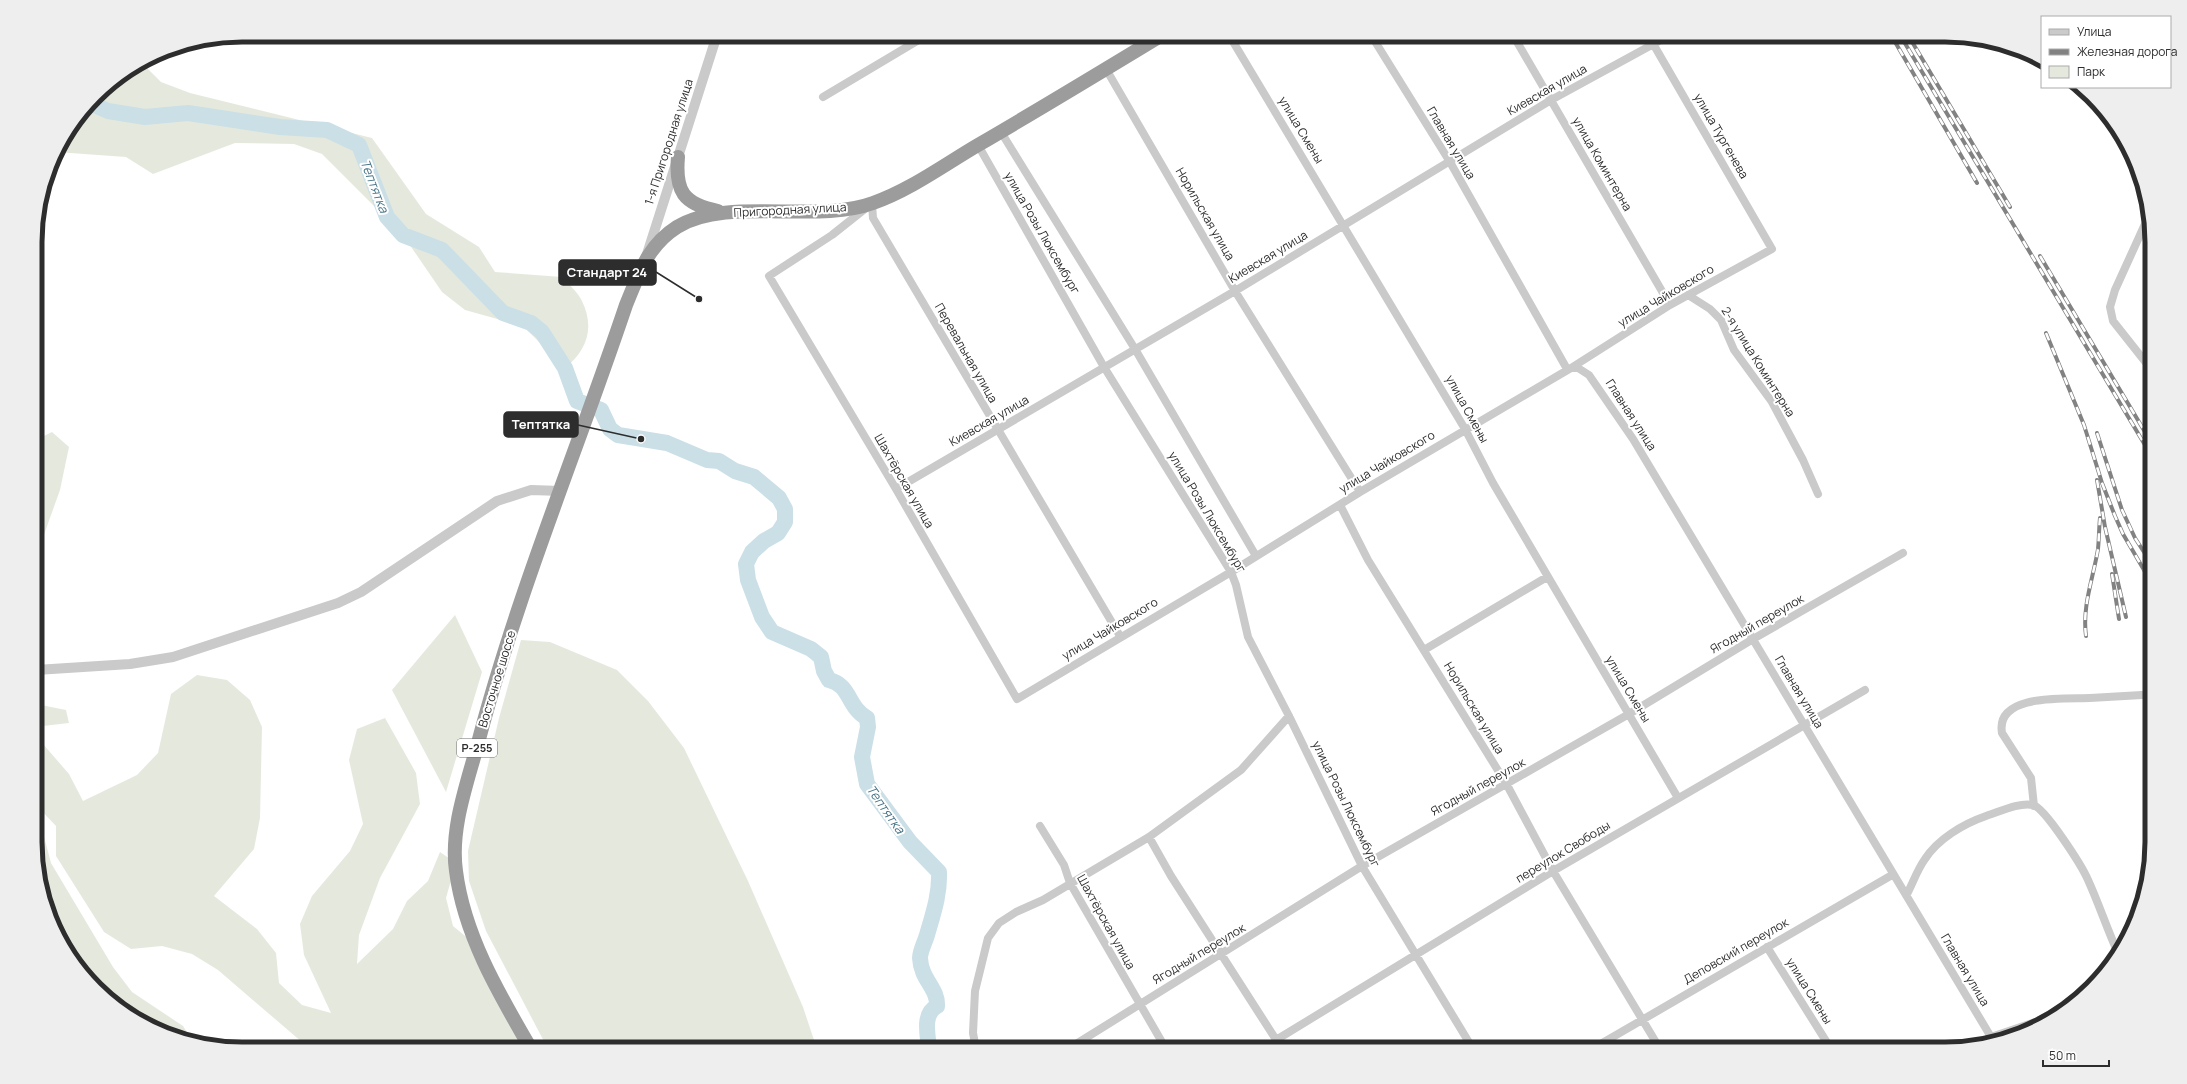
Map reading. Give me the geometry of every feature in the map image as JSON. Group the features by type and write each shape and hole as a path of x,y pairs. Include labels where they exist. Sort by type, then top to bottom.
{"highway":[{"name":"Пригородная улица","path":"578,444 626,305 646,257 661,240 677,227 698,218 726,213 828,211 872,204 918,181 1150,42"},
{"path":"678,157 677,175 679,188 689,201 702,208 726,213"},
{"name":"Восточное шоссе","path":"527,1042 475,942 464,907 456,872 455,848 462,803 502,660 578,444"}],"street":[{"name":"1-я Пригородная улица","path":"646,257 715,42"},
{"path":"823,97 915,42"},
{"name":"улица Смены","path":"1233,42 1465,428 1493,483 1547,577 1678,798"},
{"name":"Главная улица","path":"1375,42 1450,162 1569,368 1578,368 1589,375 1610,404 1671,500 1712,574 1806,725 1892,875 1907,894 1991,1036"},
{"name":"улица Коминтерна","path":"1517,42 1670,305"},
{"name":"Киевская улица","path":"896,489 1235,291 1551,100 1657,42"},
{"name":"улица Тургенева","path":"1653,44 1772,249"},
{"name":"Норильская улица","path":"1106,69 1235,291 1360,492"},
{"path":"1001,132 1135,349 1256,556"},
{"name":"улица Розы Люксембург","path":"978,145 1104,367 1231,572 1248,637 1289,716 1362,866 1469,1042"},
{"name":"Шахтёрская улица","path":"872,204 832,235 769,276 896,489 1017,700"},
{"name":"Перевальная улица","path":"872,204 873,218 997,431 1120,636"},
{"path":"2144,225 2115,290 2110,307 2112,321 2145,362"},
{"name":"улица Чайковского","path":"1017,700 1120,636 1231,572 1465,428 1569,368 1670,305 1772,249"},
{"name":"2-я улица Коминтерна","path":"1688,295 1710,309 1721,320 1734,350 1772,402 1803,460 1818,494"},
{"path":"42,670 130,664 173,657 338,603 361,592 497,502 531,490 561,491"},
{"name":"Норильская улица","path":"1340,505 1368,560 1507,785 1553,871 1656,1042"},
{"name":"Ягодный переулок","path":"1079,1042 1362,866 1507,785 1629,714 1753,639 1903,553"},
{"path":"1424,650 1547,577"},
{"name":"переулок Свободы","path":"1276,1040 1416,956 1553,871 1865,690"},
{"path":"2034,806 2031,778 2002,733 2001,728 2004,719 2009,712 2022,704 2044,698 2142,695"},
{"path":"975,1042 973,1033 975,991 988,938 996,926 1006,918 1043,900 1149,837 1241,770 1289,716"},
{"path":"1907,894 1924,860 1946,838 1969,823 1984,817 2021,806 2034,806 2040,809 2051,822 2083,871 2115,946"},
{"name":"Шахтёрская улица","path":"1040,826 1064,865 1070,883 1162,1042"},
{"path":"1149,837 1171,876 1276,1040"},
{"name":"Деповский переулок","path":"1604,1042 1892,875"},
{"name":"улица Смены","path":"1767,947 1827,1042"}],"green space":[{"path":"146,67 161,82 190,93 372,138 426,214 479,247 495,272 562,277 578,294 582,301 588,320 587,338 579,354 565,368 523,326 465,310 442,292 403,235 322,154 294,144 235,143 153,174 126,157 64,153 83,120 92,110 120,83"},
{"path":"52,432 69,447 60,490 42,540 42,437"},
{"path":"455,615 482,672 446,792 392,690"},
{"path":"521,640 550,642 617,670 648,701 684,748 748,881 803,1007 815,1042 544,1042 486,931 469,881 468,851 499,718"},
{"path":"197,675 227,680 250,700 262,727 260,818 254,849 214,896 257,929 276,953 279,983 302,1005 331,1013 304,955 300,924 312,896 350,851 363,824 349,760 357,729 385,718 416,773 420,804 380,878 359,935 357,964 393,929 407,901 428,881 440,852 456,863 446,898 453,926 481,949 526,1042 302,1042 218,970 192,954 162,946 131,949 104,932 56,856 56,826 42,811 42,705 66,710 69,723 43,726 43,744 69,774 83,801 137,775 158,753 171,694"},
{"path":"42,829 51,863 113,967 132,992 183,1026 188,1034 165,1027 142,1015 120,1001 83,964 57,919 49,894 42,855"}],"waterway":[{"name":"Тептятка","path":"96,106 108,111 145,117 188,113 280,127 327,130 359,145 387,217 403,235 442,250 503,313 531,323 542,332 565,368 577,401 601,410 610,429 618,435 667,443 707,460 719,461 735,471 754,477 779,498 785,509 785,522 778,533 764,541 752,552 746,564 748,580 762,617 772,632 811,649 821,657 824,671 829,680 841,686 856,708 867,718 868,727 862,757 867,784 910,842 939,872 936,904 920,958 923,972 937,1000 937,1006 929,1014 927,1025 928,1042"}],"railway":[{"path":"1895,42 1977,183"},
{"path":"1904,42 2145,445"},
{"path":"1912,42 2010,207"},
{"path":"2040,256 2145,432"},
{"path":"2046,333 2084,425 2102,483 2115,516 2123,534 2145,572"},
{"path":"2097,433 2122,510 2135,538 2145,554"},
{"path":"2097,480 2105,527 2126,617"},
{"path":"2086,636 2085,614 2098,549 2100,518"},
{"path":"2112,574 2119,619"}],"place":[{"name":"Стандарт 24","path":"699,299"},
{"name":"Тептятка","path":"641,439"}]}
